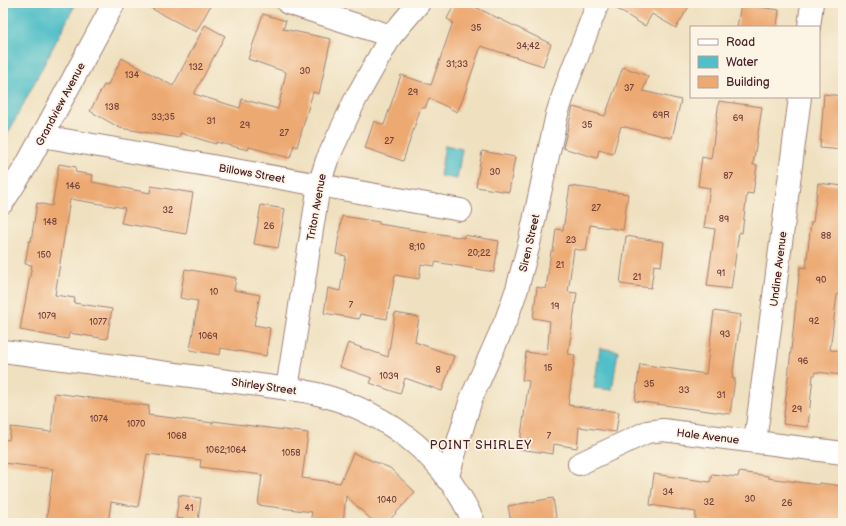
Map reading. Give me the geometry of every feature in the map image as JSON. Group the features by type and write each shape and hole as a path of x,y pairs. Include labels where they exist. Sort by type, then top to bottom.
{"street":[{"name":"Grandview Avenue","path":"3,202 22,172 114,3"},
{"path":"288,3 391,36"},
{"name":"Triton Avenue","path":"287,389 319,185 323,168 346,116 391,36 419,3"},
{"name":"Siren Street","path":"447,479 471,399 506,320 517,289 529,244 557,114 598,3"},
{"path":"809,26 812,3"},
{"name":"Undine Avenue","path":"755,442 800,98"},
{"name":"Billows Street","path":"42,136 461,210"},
{"name":"Shirley Street","path":"3,351 287,389 317,394 351,404 383,421 404,435 424,452 447,479 464,504 474,523"},
{"name":"Hale Avenue","path":"580,464 640,435 655,430 843,453"}],"water":[{"path":"3,3 76,3 3,143"},
{"path":"445,145 462,149 457,179 440,176"},
{"path":"600,348 618,351 612,390 594,388"}],"building":[{"path":"141,3 212,3 196,32"},
{"path":"455,3 467,3 551,44 543,66 481,46 457,112 429,98 425,108 421,107 403,161 365,148 374,121 384,125 401,75 431,85 453,22 447,19"},
{"path":"610,3 691,3 676,28 652,14 645,26 610,5"},
{"path":"741,4 779,10 777,26 737,26"},
{"path":"263,14 286,21 283,29 331,39 319,94 313,92 297,147 294,145 290,158 249,147 248,150 216,142 216,144 180,133 179,138 120,128 90,111 104,85 107,86 122,58 173,86 205,25 225,36 194,94 240,108 242,99 278,109 286,72 248,59"},
{"path":"623,67 648,76 643,91 681,100 672,138 621,126 613,154 599,150 597,158 563,148 573,107 605,116"},
{"path":"824,94 843,96 843,150 820,148"},
{"path":"719,101 762,107 753,165 757,165 753,194 747,193 742,233 739,232 731,289 707,286 715,229 704,227 710,188 698,186 702,157 711,159"},
{"path":"482,151 515,157 509,192 476,187"},
{"path":"59,164 76,167 75,172 93,175 92,182 150,193 151,186 193,193 186,234 121,223 125,208 70,199 55,295 75,298 74,303 112,309 107,339 69,333 68,339 20,330 32,265 25,264 29,241 31,241 37,203 52,206"},
{"path":"818,183 843,186 843,294 837,294 830,350 843,351 843,375 816,372 815,375 813,375 808,427 783,424 800,267 806,268 811,222 813,222"},
{"path":"570,186 628,194 623,230 590,225 586,251 574,249 568,292 577,293 568,354 575,355 568,405 619,412 616,432 579,427 577,448 554,444 553,454 519,449 529,381 522,380 526,352 547,355 550,321 533,318 537,287 546,289 551,251 553,251 556,229 563,230"},
{"path":"261,205 285,209 278,248 254,244"},
{"path":"342,216 379,222 379,224 464,238 464,235 499,241 494,272 435,262 435,266 421,264 419,279 395,275 387,319 360,314 359,319 324,313 328,288 340,291 346,256 336,254"},
{"path":"626,236 664,242 661,266 654,265 651,288 620,284"},
{"path":"185,269 236,278 234,290 260,295 254,325 270,328 266,356 221,348 220,355 190,350 198,301 180,298"},
{"path":"714,311 741,315 732,378 735,379 730,414 635,401 640,364 706,374"},
{"path":"395,313 419,317 415,342 454,356 442,391 405,378 400,394 370,383 372,378 340,367 348,343 388,357"},
{"path":"55,393 149,406 148,415 213,423 213,421 308,433 302,478 340,483 353,453 390,468 415,492 387,523 375,523 346,496 343,523 310,523 312,512 258,505 262,475 200,467 201,460 147,454 138,507 111,502 108,523 46,523 53,469 3,463 3,439 9,440 11,427 51,432"},
{"path":"739,472 768,476 768,478 819,485 819,483 843,486 843,523 720,523 695,519 696,512 650,505 654,474 710,482 712,474 738,477"},
{"path":"179,495 201,498 198,521 176,518"},
{"path":"553,498 557,523 511,523 508,506"}],"district":[{"name":"POINT SHIRLEY","path":"481,445"}]}
